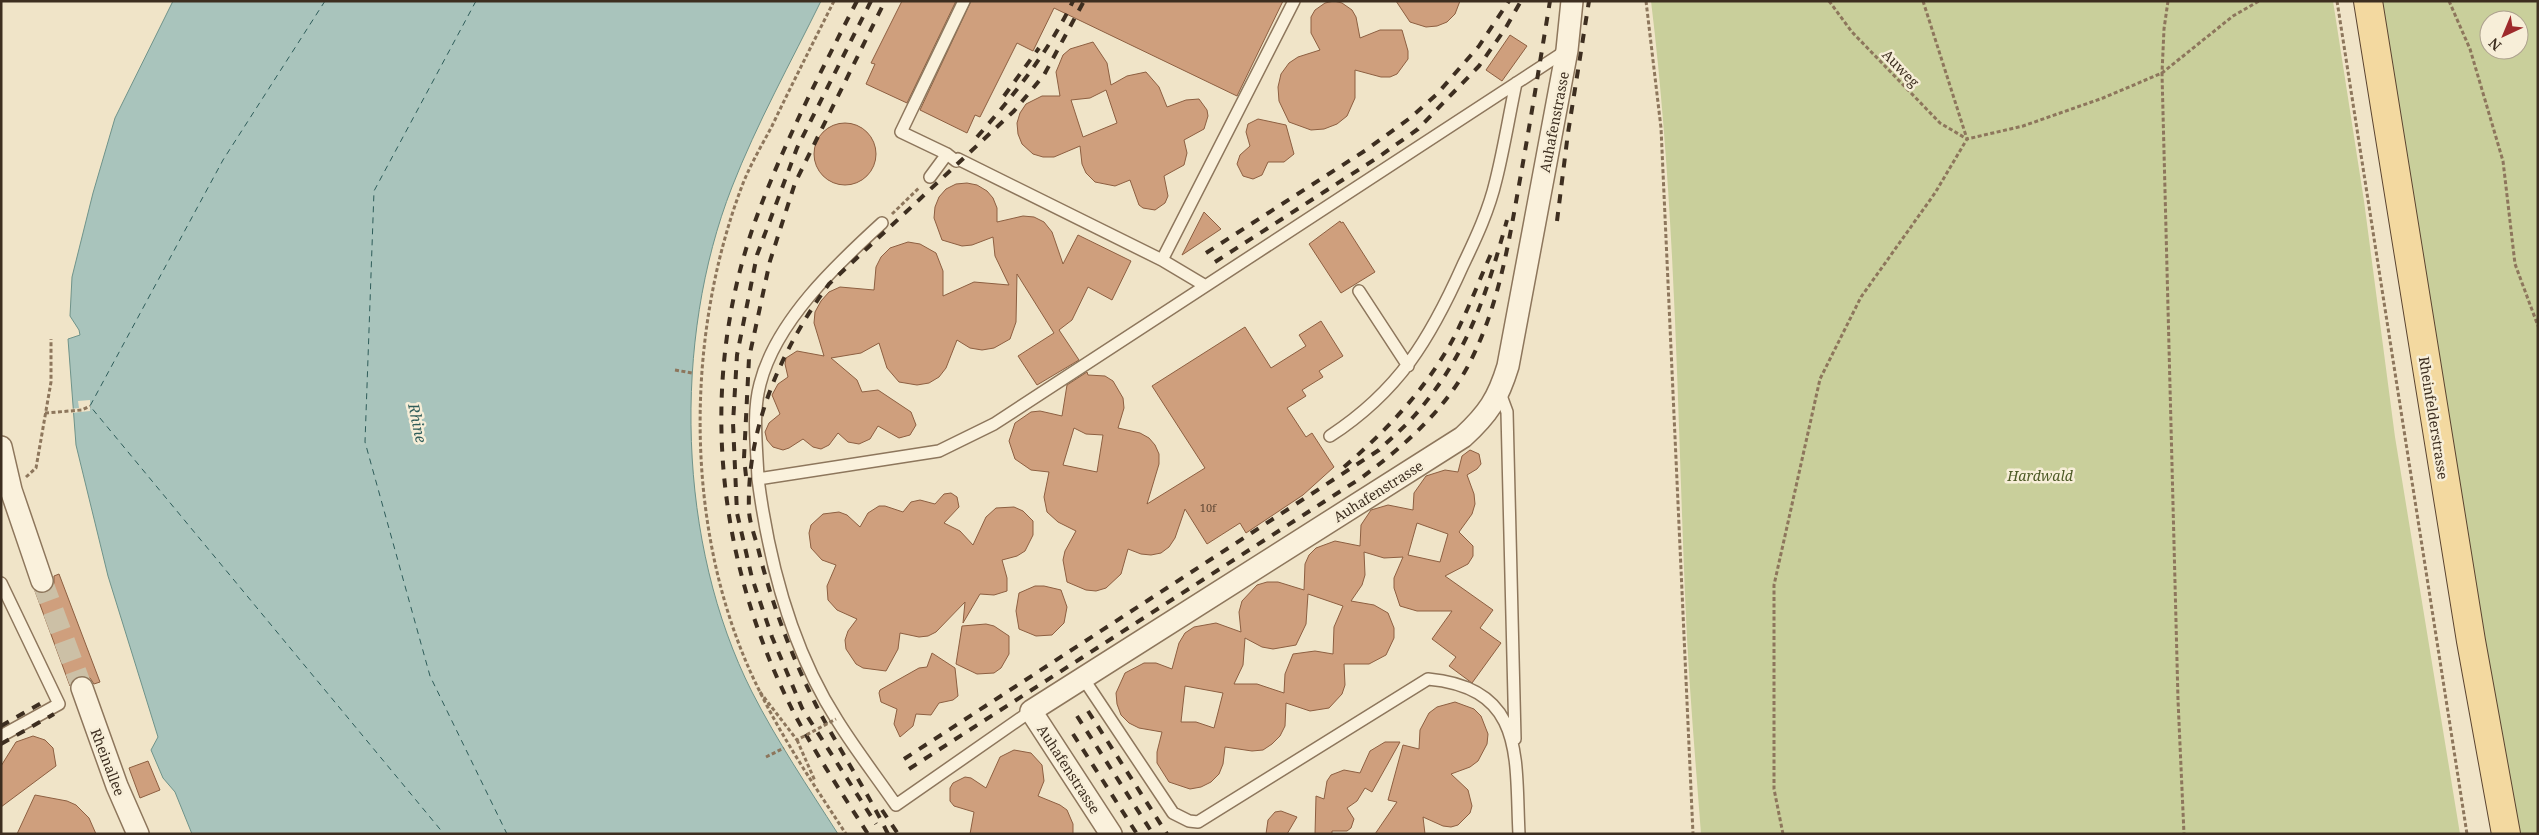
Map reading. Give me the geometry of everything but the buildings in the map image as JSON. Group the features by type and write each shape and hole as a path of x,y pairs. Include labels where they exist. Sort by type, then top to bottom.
{"main road":[{"name":"Rheinfelderstrasse","path":"2353,1 2487,834"},
{"name":"Rheinfelderstrasse","path":"2368,1 2469,632 2506,834"}],"street":[{"name":"Auhafenstrasse","path":"1111,834 1031,711 1463,437 1484,418 1500,393 1508,366 1567,50 1572,1"},
{"path":"1,447 11,490 42,581"},
{"name":"Rheinallee","path":"82,688 117,786 138,834"}],"lane":[{"path":"964,1 901,132 947,154 956,162 958,159 1162,260 1204,285"},
{"path":"1162,260 1294,1"},
{"path":"758,479 939,451 994,424 1204,285 1567,50"},
{"path":"1330,436 1360,416 1408,366 1440,317 1480,229 1496,181 1516,83"},
{"path":"930,177 947,154"},
{"path":"882,223 836,266 794,319 768,361 760,385 757,407 758,479 764,524 775,573 791,624 808,667 836,719 896,805 1031,711"},
{"path":"1359,291 1408,366"},
{"path":"1500,393 1507,412 1515,748 1519,834"},
{"path":"1,583 59,704 1,736"},
{"path":"1083,678 1173,813 1189,822 1198,822 1428,679 1470,687 1490,702 1504,720 1515,748"}],"path":[{"path":"1646,1 1661,128 1693,834"},
{"name":"Auweg","path":"1829,1 1852,32 1940,123 1967,140"},
{"path":"1923,1 1967,140"},
{"path":"2168,1 2164,29 2162,73 2178,690 2184,834"},
{"path":"1782,834 1774,789 1774,586 1820,379 1861,297 1935,193 1967,140 2023,126 2103,98 2162,73 2232,16 2259,1"},
{"path":"2337,1 2467,834"},
{"path":"2449,1 2470,50 2503,161 2515,264 2538,326"},
{"path":"882,223 930,177"},
{"path":"11,490 36,468 51,382 51,339"},
{"path":"675,370 692,373"},
{"path":"45,413 82,410 90,406"},
{"path":"760,692 797,740 820,794"},
{"path":"797,740 836,719"},
{"path":"766,757 784,748"}],"green space":[{"name":"Hardwald","path":"1651,1 2333,1 2364,201 2395,437 2460,834 1701,834 1686,625 1670,223 1659,75"},
{"path":"2376,1 2538,1 2538,834 2514,834"}],"water":[{"name":"Rhine","path":"173,1 821,1 763,116 742,163 732,187 713,247 699,310 692,375 691,441 697,508 709,572 727,634 752,692 793,764 838,834 192,834 175,792 163,778 151,750 158,737 108,576 76,445 68,339 80,335 70,316 72,277 93,193 115,118"}],"pier":[{"path":"90,400 90,411 71,413 71,409 79,408 78,401"}],"ferry route":[{"path":"325,1 223,160 90,406 444,834"},
{"path":"476,1 374,191 365,442 430,676 507,834"}],"tunnel":[{"path":"42,581 82,688"}],"railway":[{"path":"857,1 793,129 760,208 740,271 727,336 722,400 723,465 731,530 746,593 768,655 795,715 868,834"},
{"path":"871,1 797,148 757,255 737,355 733,423 737,513 752,578 772,637 802,708 876,824"},
{"path":"746,476 744,458 749,358 770,261 795,183 885,1"},
{"path":"977,137 1030,73 1053,38 1073,1"},
{"path":"888,834 816,705 798,667 775,608 751,526 749,512 753,450 760,421 782,363 796,335 829,284 1014,111 1044,75 1084,1"},
{"path":"1206,253 1366,150 1410,118 1437,94 1479,46 1509,1"},
{"path":"1215,262 1380,156 1418,129 1479,66 1505,29 1521,1"},
{"path":"909,769 1361,478 1407,441 1447,399 1468,366 1478,344 1501,277 1511,231 1550,1"},
{"path":"1557,221 1568,133 1589,1"},
{"path":"1004,96 1039,48"},
{"path":"904,759 1379,450 1411,420 1433,392 1462,347 1483,299 1507,220"},
{"path":"1344,467 1390,424 1430,376 1458,330 1494,247"},
{"path":"1,726 43,702"},
{"path":"1088,711 1167,834"},
{"path":"1,744 54,714"},
{"path":"1077,716 1153,834"},
{"path":"1073,734 1137,834"},
{"path":"882,810 898,834"}]}
